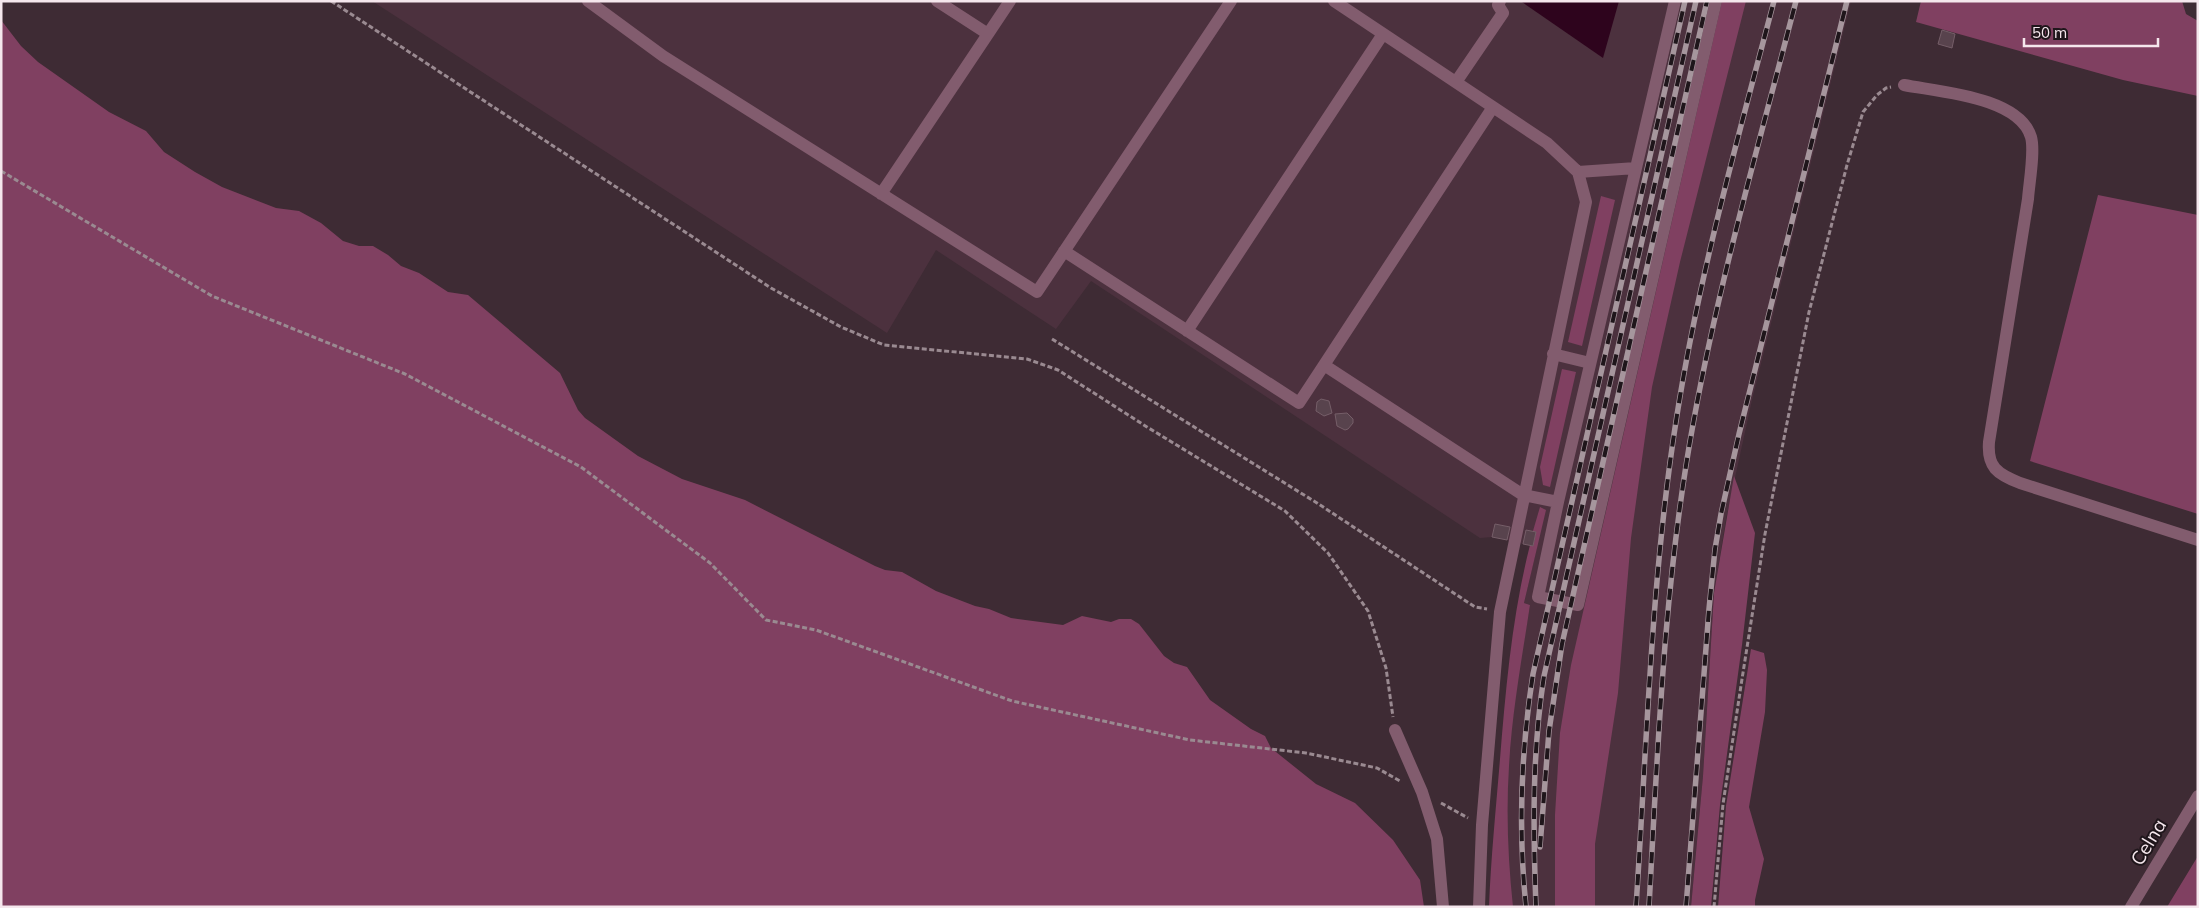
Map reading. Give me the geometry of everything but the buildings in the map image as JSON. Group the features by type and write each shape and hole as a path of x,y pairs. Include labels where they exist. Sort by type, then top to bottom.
{"street":[{"path":"588,1 663,56 1036,292 1231,1"},
{"path":"882,194 1010,1"},
{"path":"1334,1 1547,143 1578,172 1586,202 1500,612 1482,825 1479,907"},
{"path":"1456,82 1503,13 1498,5 1500,1"},
{"path":"1675,1 1590,363 1538,596 1578,605 1716,1"},
{"path":"938,2 988,34"},
{"path":"1187,331 1383,34"},
{"path":"1904,85 1970,98 2004,108 2021,119 2031,138 2031,169 2028,199 1989,442 1989,460 1992,466 2007,478 2020,483 2198,540"},
{"path":"1064,251 1299,403 1494,107"},
{"path":"1578,172 1636,168"},
{"path":"1553,354 1590,363"},
{"path":"1324,365 1524,495 1558,502"},
{"path":"1395,730 1422,792 1437,839 1443,907"},
{"name":"Celna","path":"2131,907 2198,796"}],"path":[{"path":"331,1 771,288 841,327 884,345 1027,359 1058,370 1285,511 1328,553 1368,611 1386,668 1395,730"},
{"path":"1714,907 1723,804 1765,534 1809,312 1847,165 1863,112 1877,95 1886,88 1904,85"},
{"path":"1,171 212,296 404,374 581,467 710,563 766,620 816,630 1012,701 1190,740 1306,753 1377,768 1482,825"},
{"path":"1052,339 1317,503 1475,607 1500,612"}],"shaded area":[{"path":"372,1 1851,1 1752,400 1726,519 1714,593 1703,776 1691,907 1494,907 1507,739 1530,605 1524,603 1537,547 1492,537 1480,538 1091,281 1056,329 936,250 887,333"},
{"path":"1619,1 1603,58 1522,2"},
{"path":"1722,1 1746,1 1680,262 1652,387 1631,538 1618,693 1595,844 1595,907 1555,907 1555,815 1560,733 1571,665"},
{"path":"1921,1 2182,1 2186,14 2198,21 2198,96 2123,80 1916,22"},
{"path":"1,20 21,46 38,62 109,112 146,131 164,152 195,172 222,187 276,208 299,211 321,223 343,241 359,246 373,246 401,266 419,273 448,292 468,295 560,373 578,410 585,418 638,456 682,479 745,500 875,566 885,570 902,572 936,591 1011,618 1063,625 1082,616 1111,622 1119,619 1131,619 1139,624 1164,656 1174,663 1187,667 1210,700 1251,729 1265,736 1271,748 1316,784 1355,803 1393,840 1420,880 1424,907 1,907"},
{"path":"2098,195 2198,215 2198,514 2030,461"},
{"path":"1601,196 1615,200 1582,346 1568,342"},
{"path":"1562,369 1576,372 1550,487 1543,485 1540,467"},
{"path":"1734,476 1755,533 1720,805 1711,907 1691,907 1703,776 1714,593"},
{"path":"1540,507 1546,510 1524,603 1530,605 1510,746 1508,836 1513,907 1489,907 1495,814 1510,652 1524,572 1530,545 1533,546 1536,532 1533,531"},
{"path":"1751,649 1764,653 1767,670 1765,712 1749,807 1764,859 1755,907 1718,907 1726,806"},
{"path":"2198,856 2198,907 2167,907"}],"railway":[{"path":"1526,907 1522,849 1522,790 1523,761 1533,674 1685,1"},
{"path":"1536,907 1534,849 1535,762 1544,676 1696,1"},
{"path":"1540,847 1549,731 1562,644 1707,1"},
{"path":"1636,907 1661,537 1677,415 1696,311 1708,259 1733,155 1774,1"},
{"path":"1649,907 1664,662 1669,601 1684,480 1704,366 1716,314 1741,209 1796,1"},
{"path":"1686,907 1709,609 1715,549 1721,514 1739,434 1847,1"}]}
